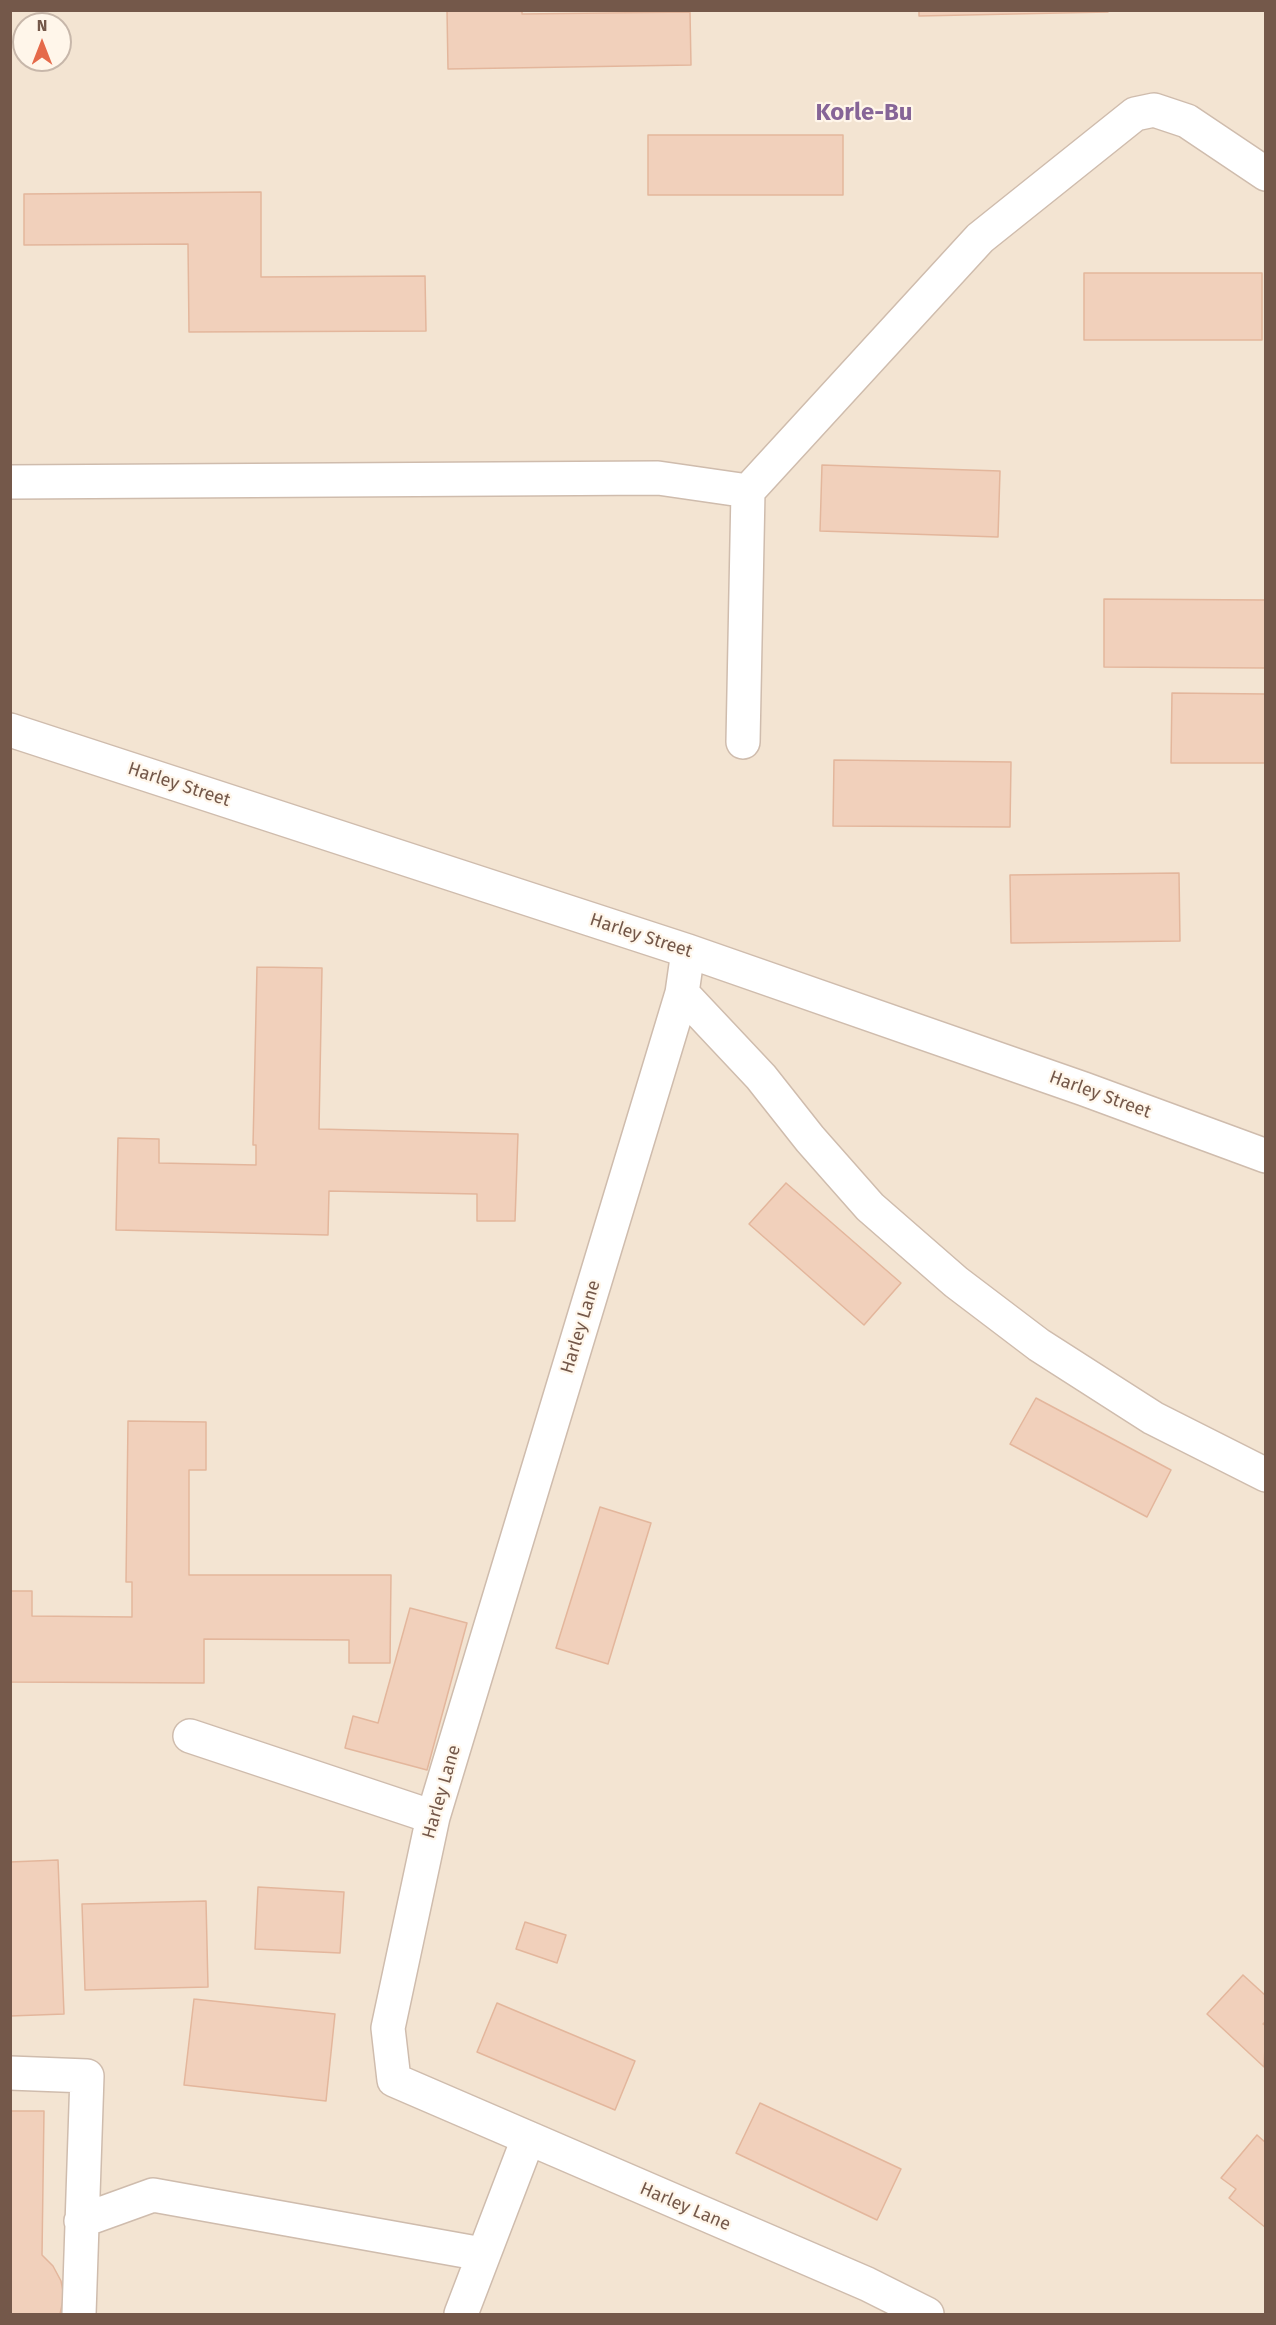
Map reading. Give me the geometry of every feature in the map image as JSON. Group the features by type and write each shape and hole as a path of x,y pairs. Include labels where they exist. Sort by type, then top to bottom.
{"street":[{"path":"743,742 748,491 980,238 1135,114 1154,110 1187,122 1266,174"},
{"path":"10,482 658,477 748,491"},
{"name":"Harley Street","path":"10,730 688,951 1083,1089 1266,1156"},
{"name":"Harley Lane","path":"688,951 682,993 433,1817 388,2028 394,2080 867,2284 927,2314"},
{"path":"682,993 761,1077 810,1139 870,1207 956,1282 1039,1345 1153,1418 1266,1475"},
{"path":"190,1736 433,1817"},
{"path":"10,2073 87,2076 79,2314"},
{"path":"461,2314 482,2254 528,2139"},
{"path":"81,2221 153,2195 482,2254"}],"shaded area":[{"path":"11,11 1265,11 1265,2314 11,2314"}],"building":[{"path":"447,10 522,10 522,14 690,12 691,65 448,69"},
{"path":"919,10 1108,10 1108,12 919,16"},
{"path":"648,135 843,135 843,195 648,195"},
{"path":"261,192 261,277 425,276 426,331 189,332 188,244 24,245 24,194"},
{"path":"1084,273 1262,273 1262,340 1084,340"},
{"path":"822,465 1000,471 998,537 820,531"},
{"path":"1104,599 1266,600 1266,668 1104,667"},
{"path":"1172,693 1266,694 1266,763 1171,763"},
{"path":"834,760 1011,762 1010,827 833,826"},
{"path":"1179,873 1180,941 1011,943 1010,875"},
{"path":"257,967 322,968 319,1129 518,1134 515,1221 477,1221 477,1194 329,1191 328,1235 116,1230 118,1138 159,1139 159,1163 256,1165 256,1145 253,1145"},
{"path":"786,1183 901,1283 864,1325 749,1224"},
{"path":"1036,1398 1171,1470 1147,1517 1010,1444"},
{"path":"128,1421 206,1422 206,1470 189,1470 189,1575 391,1575 390,1663 349,1663 349,1640 204,1639 204,1683 10,1682 10,1591 32,1591 32,1616 132,1617 132,1582 126,1582"},
{"path":"600,1507 651,1523 608,1664 556,1648"},
{"path":"410,1608 467,1623 427,1770 345,1748 353,1716 378,1723"},
{"path":"58,1860 64,2014 10,2016 10,1862"},
{"path":"258,1887 344,1892 340,1953 255,1949"},
{"path":"206,1901 208,1987 85,1990 82,1904"},
{"path":"525,1922 566,1935 557,1963 516,1949"},
{"path":"1243,1975 1266,1996 1266,2021 1263,2024 1266,2026 1264,2067 1207,2014"},
{"path":"194,1999 335,2014 326,2101 184,2085"},
{"path":"497,2003 635,2061 615,2110 477,2052"},
{"path":"760,2103 901,2169 877,2220 736,2153"},
{"path":"10,2111 44,2111 42,2255 53,2266 61,2281 64,2296 60,2314 10,2314"},
{"path":"1257,2135 1266,2143 1266,2228 1229,2198 1236,2189 1221,2178"}],"district":[{"name":"Korle-Bu","path":"864,113"}]}
